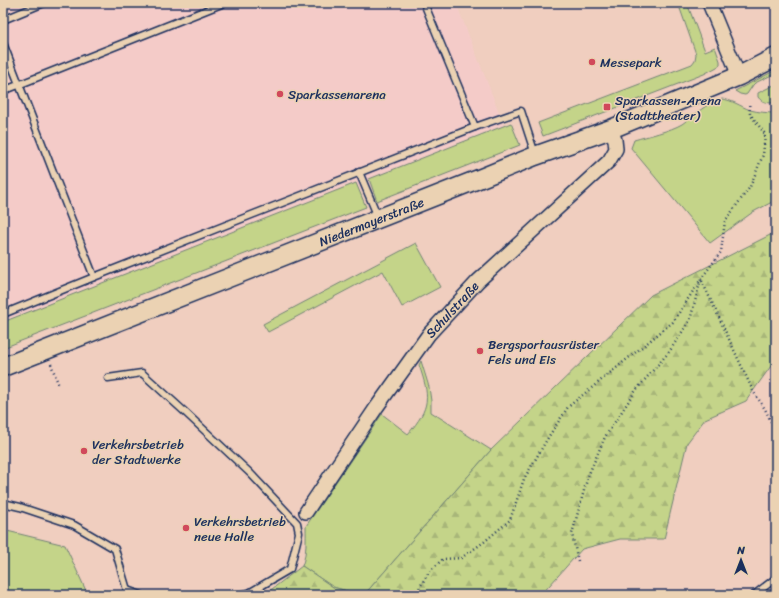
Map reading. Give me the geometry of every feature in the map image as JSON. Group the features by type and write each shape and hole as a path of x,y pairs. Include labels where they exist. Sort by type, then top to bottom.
{"main road":[{"name":"Niedermayerstraße","path":"3,367 535,156 611,130 739,76 776,57"}],"street":[{"path":"709,3 739,76"},
{"name":"Schulstraße","path":"306,512 376,408 429,334 478,282 609,161 616,149 615,140 611,130"}],"lane":[{"path":"3,20 44,3"},
{"path":"3,91 224,3"},
{"path":"424,3 475,127"},
{"path":"3,43 94,277"},
{"path":"3,314 359,172 475,127 521,111 535,156"},
{"path":"359,172 378,218"},
{"path":"108,378 142,374 250,473 297,523 299,533 290,569 250,593 238,595"},
{"path":"3,503 20,507 74,526 115,549 127,590 141,595"},
{"path":"297,523 306,512"},
{"path":"754,595 776,578"}],"path":[{"path":"415,595 429,572 442,559 461,558 484,542 510,520 524,479 568,407 673,322 701,279 721,252 726,221 750,187 763,154 765,134 750,114 750,102"},
{"path":"701,279 753,391 765,409 773,426 776,427"},
{"path":"578,561 572,534 588,476 605,437 636,390 669,352 690,320 701,279"},
{"path":"45,350 59,386"}],"shaded area":[{"path":"3,3 456,3 508,135 3,333"}],"green space":[{"path":"678,3 687,3 705,51 715,47 720,65 704,74 543,136 538,123 692,64 695,60 696,54"},
{"path":"776,70 776,73 755,83 747,94 740,94 735,91"},
{"path":"776,84 776,103 764,102 758,97 758,93"},
{"path":"722,99 733,102 750,110 776,113 776,200 753,212 710,243 631,148 634,140 677,127 706,106"},
{"path":"511,123 520,145 377,201 369,179"},
{"path":"356,183 366,207 3,348 3,322"},
{"path":"776,232 776,359 746,401 705,419 687,443 664,539 620,539 582,549 541,595 364,595 491,450 651,295"},
{"path":"416,243 440,287 402,307 383,271 268,332 263,324"},
{"path":"421,361 429,387 431,412 491,450 364,595 333,587 302,566 306,541 306,526 382,414 408,434 416,425 424,409 426,401 425,385 419,365"},
{"path":"3,530 65,545 88,595 3,595"},
{"path":"302,566 333,587 361,595 259,595 272,589"}],"place":[{"name":"Messepark","path":"592,62"},
{"name":"Sparkassenarena","path":"280,94"},
{"name":"Sparkassen-Arena (Stadttheater)","path":"607,107"},
{"name":"Bergsportausrüster Fels und Eis","path":"480,351"},
{"name":"Verkehrsbetrieb der Stadtwerke","path":"84,451"},
{"name":"Verkehrsbetrieb neue Halle","path":"186,528"}]}
